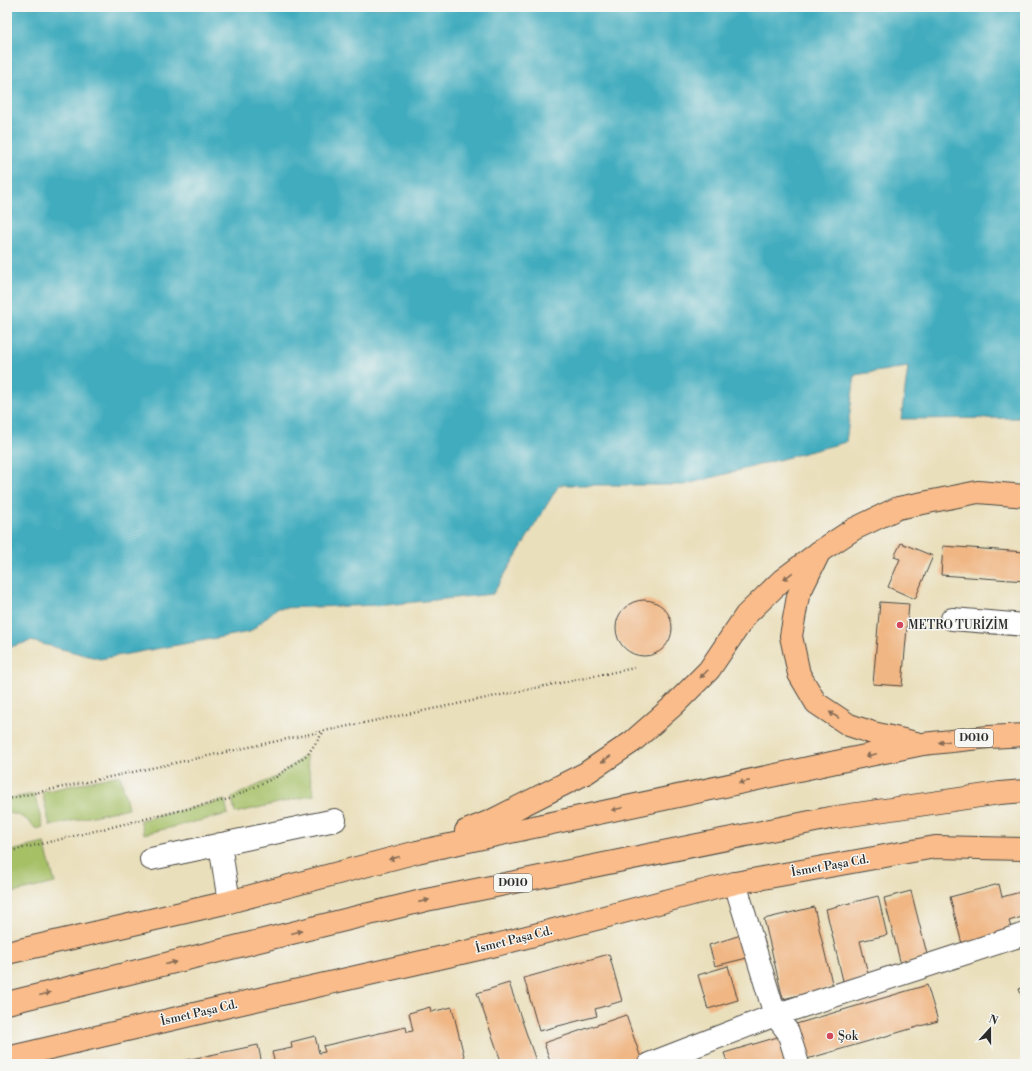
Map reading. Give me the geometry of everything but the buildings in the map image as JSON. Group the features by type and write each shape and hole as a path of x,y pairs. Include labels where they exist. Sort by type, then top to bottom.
{"main road":[{"path":"417,852 491,820 580,776 632,742 673,706 709,670 746,615 782,580 819,552 854,529 898,508 978,492 1025,496"},
{"path":"819,552 798,596 791,636 799,674 816,703 849,725 873,733 923,744"},
{"name":"D010","path":"7,953 229,902 417,852 923,744 989,736 1025,735"},
{"name":"D010","path":"7,1003 426,900 830,818 1000,793 1025,791"},
{"name":"İsmet Paşa Cd.","path":"7,1058 496,945 735,883 935,847 1025,849"}],"street":[{"path":"952,620 1025,625"},
{"path":"151,859 336,820"},
{"path":"220,844 229,902"},
{"path":"735,883 776,1015 788,1032 798,1064"},
{"path":"649,1064 776,1015 1025,934"}],"path":[{"path":"7,799 324,731 634,668"},
{"path":"7,852 229,799 276,777 308,754 324,731"}],"green space":[{"path":"306,755 314,795 235,813 232,797 276,777"},
{"path":"120,775 128,808 50,826 42,792"},
{"path":"34,794 43,827 36,829 30,822 23,818 7,813 7,799"},
{"path":"225,800 228,814 144,834 140,820"},
{"path":"44,843 55,883 7,894 7,852"}],"water":[{"path":"7,7 1025,7 1025,418 901,419 908,367 855,375 846,442 684,485 559,485 493,594 386,605 277,608 250,632 100,659 31,641 7,648"}],"place":[{"name":"METRO TURİZİM","path":"900,625"},
{"name":"Şok","path":"830,1036"}]}
